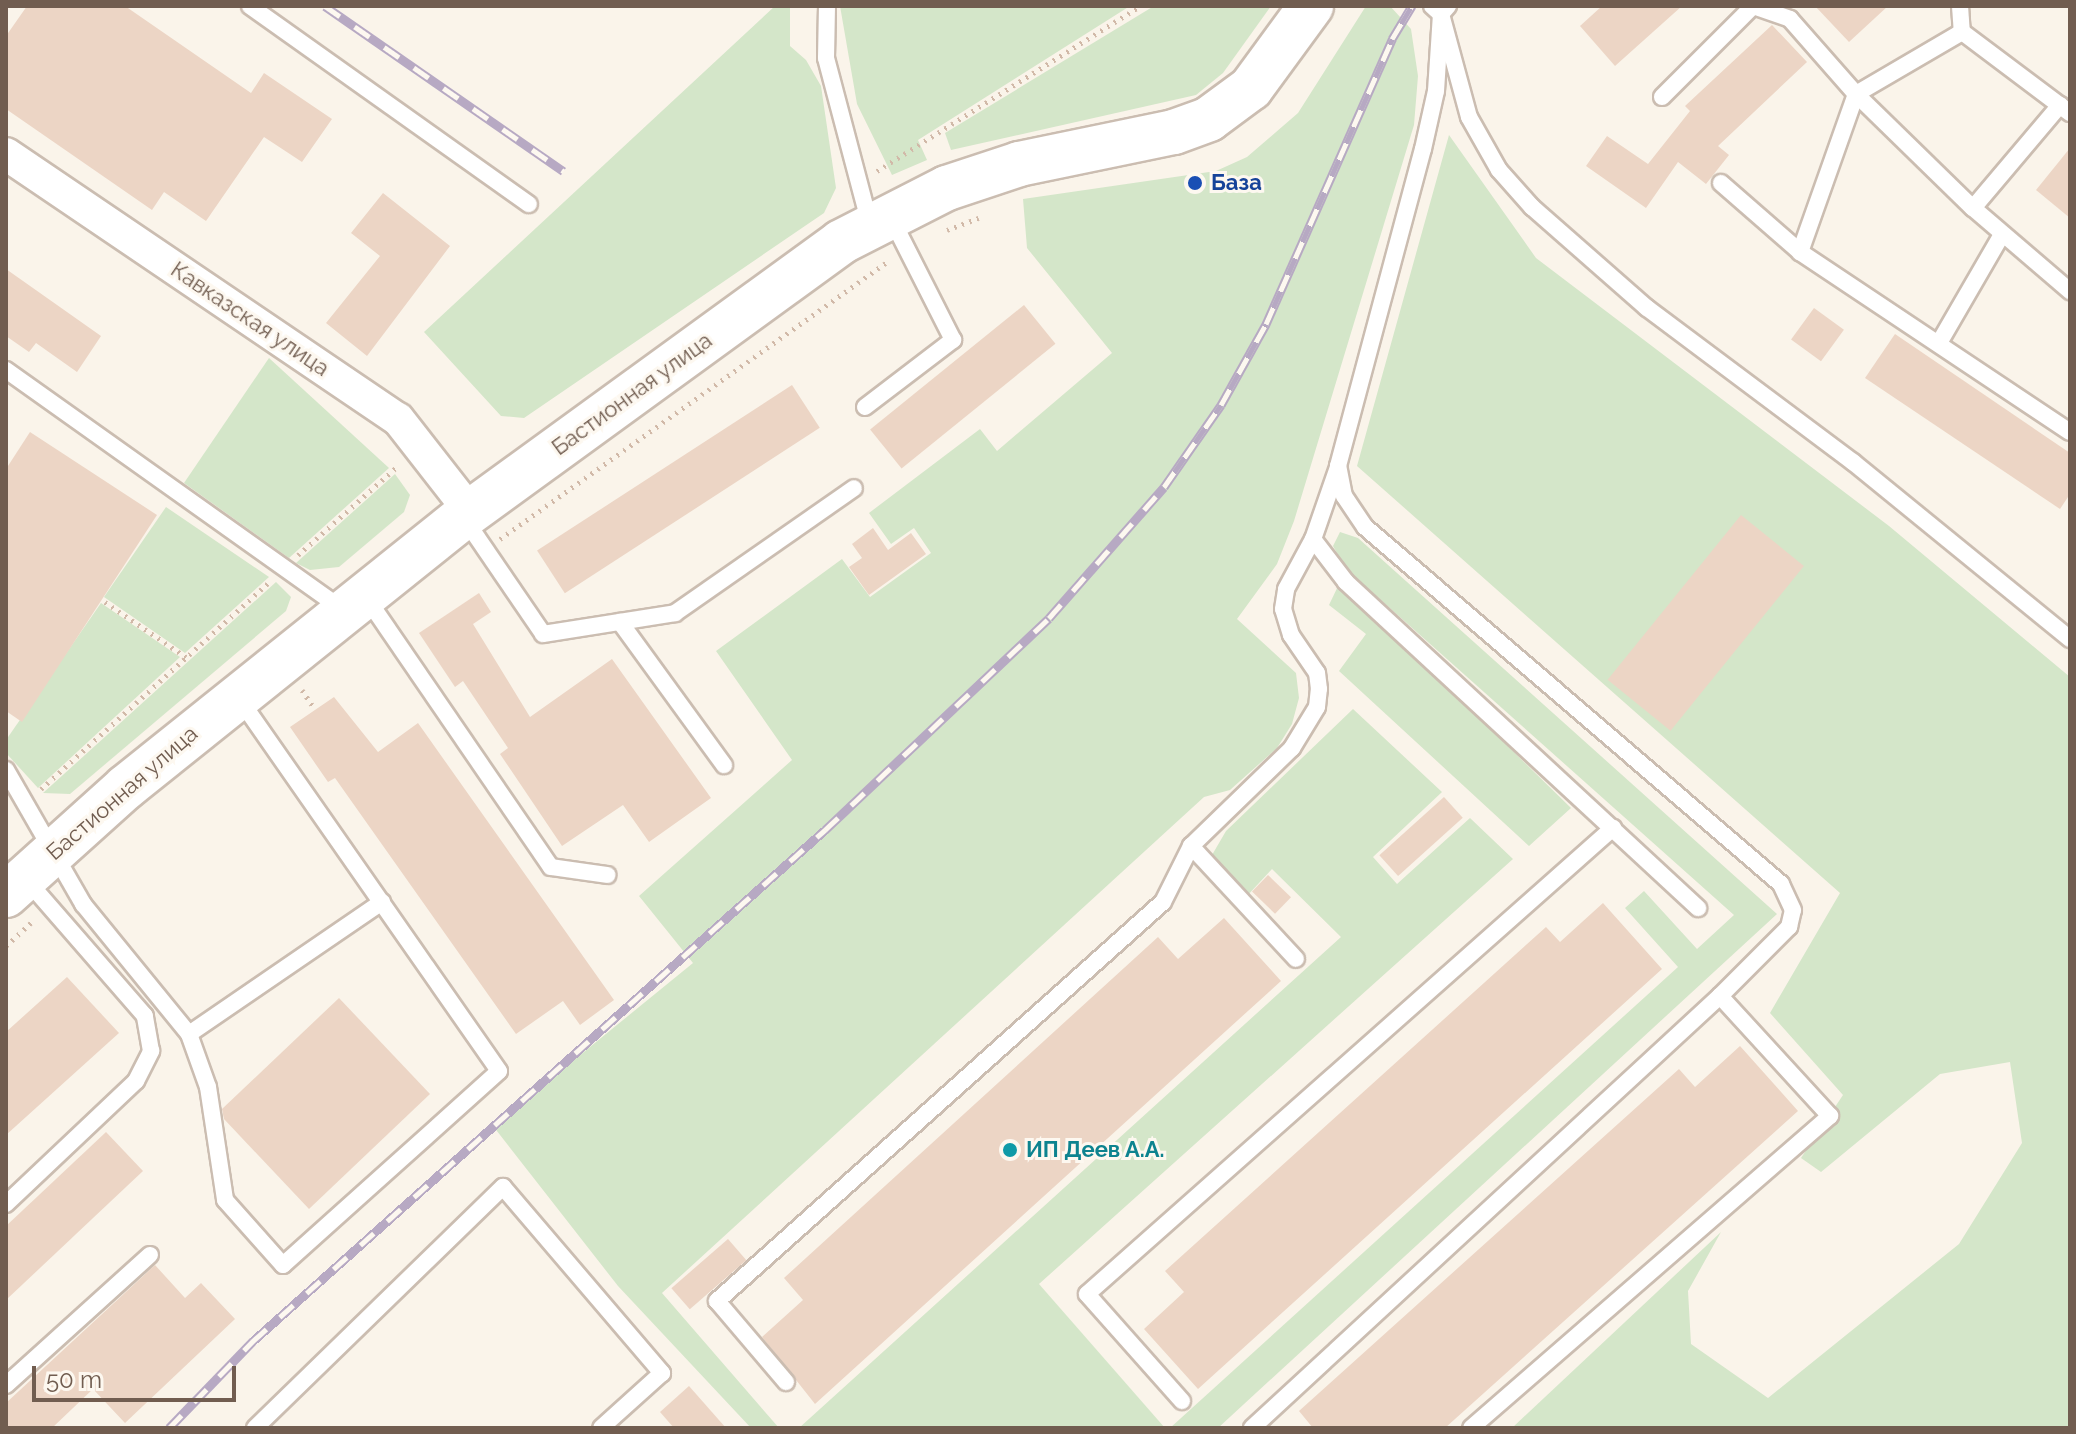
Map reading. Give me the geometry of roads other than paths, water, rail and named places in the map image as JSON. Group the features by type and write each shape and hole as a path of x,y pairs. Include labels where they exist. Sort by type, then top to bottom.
{"main road":[{"name":"Бастионная улица","path":"28,875 237,696 466,514 880,220 947,188 1019,164 1174,132 1209,119 1251,88 1313,9"}],"street":[{"name":"Кавказская улица","path":"6,154 398,419 466,514"}],"lane":[{"path":"250,6 529,204"},
{"path":"827,6 826,58 859,182 953,340 865,407"},
{"path":"1662,97 1753,6 1790,19 1856,94 2001,236 2070,291"},
{"path":"1960,6 1962,32 2065,109 1973,208"},
{"path":"786,1382 717,1301 1163,902 1191,846 1292,748 1317,707 1317,673 1291,635 1283,609 1286,589 1313,539 1338,466 1423,149 1436,91 1440,9"},
{"path":"1440,9 1469,117 1499,170 1532,207 1647,308 1853,462 2070,639"},
{"path":"1800,252 1856,94 1962,32"},
{"path":"1721,183 1800,252 2070,432"},
{"path":"1939,343 2001,236"},
{"path":"6,370 285,567 355,603 551,867 607,875"},
{"path":"1252,1428 1720,996 1789,927 1793,910 1781,884 1365,527 1344,496 1338,466"},
{"path":"466,514 543,634 675,613 854,488"},
{"path":"1313,539 1346,582 1698,908"},
{"path":"620,622 724,765"},
{"path":"28,875 83,904 189,1034 208,1087 225,1200 283,1265 499,1071 237,696"},
{"path":"6,770 28,801 28,875 145,1016 151,1051 136,1081 6,1204"},
{"path":"1182,1401 1087,1294 1613,828"},
{"path":"1191,846 1296,959"},
{"path":"189,1034 382,902"},
{"path":"1471,1428 1830,1116 1720,996"},
{"path":"255,1428 503,1187 662,1373 601,1428"},
{"path":"6,1385 150,1255"}],"railway":[{"path":"325,6 563,171"},
{"path":"169,1428 253,1341 825,830 1049,618 1164,487 1221,405 1266,324 1392,39 1412,6"}],"place":[{"name":"База","path":"1195,183"},
{"name":"ИП Деев А.А.","path":"1010,1150"}]}
